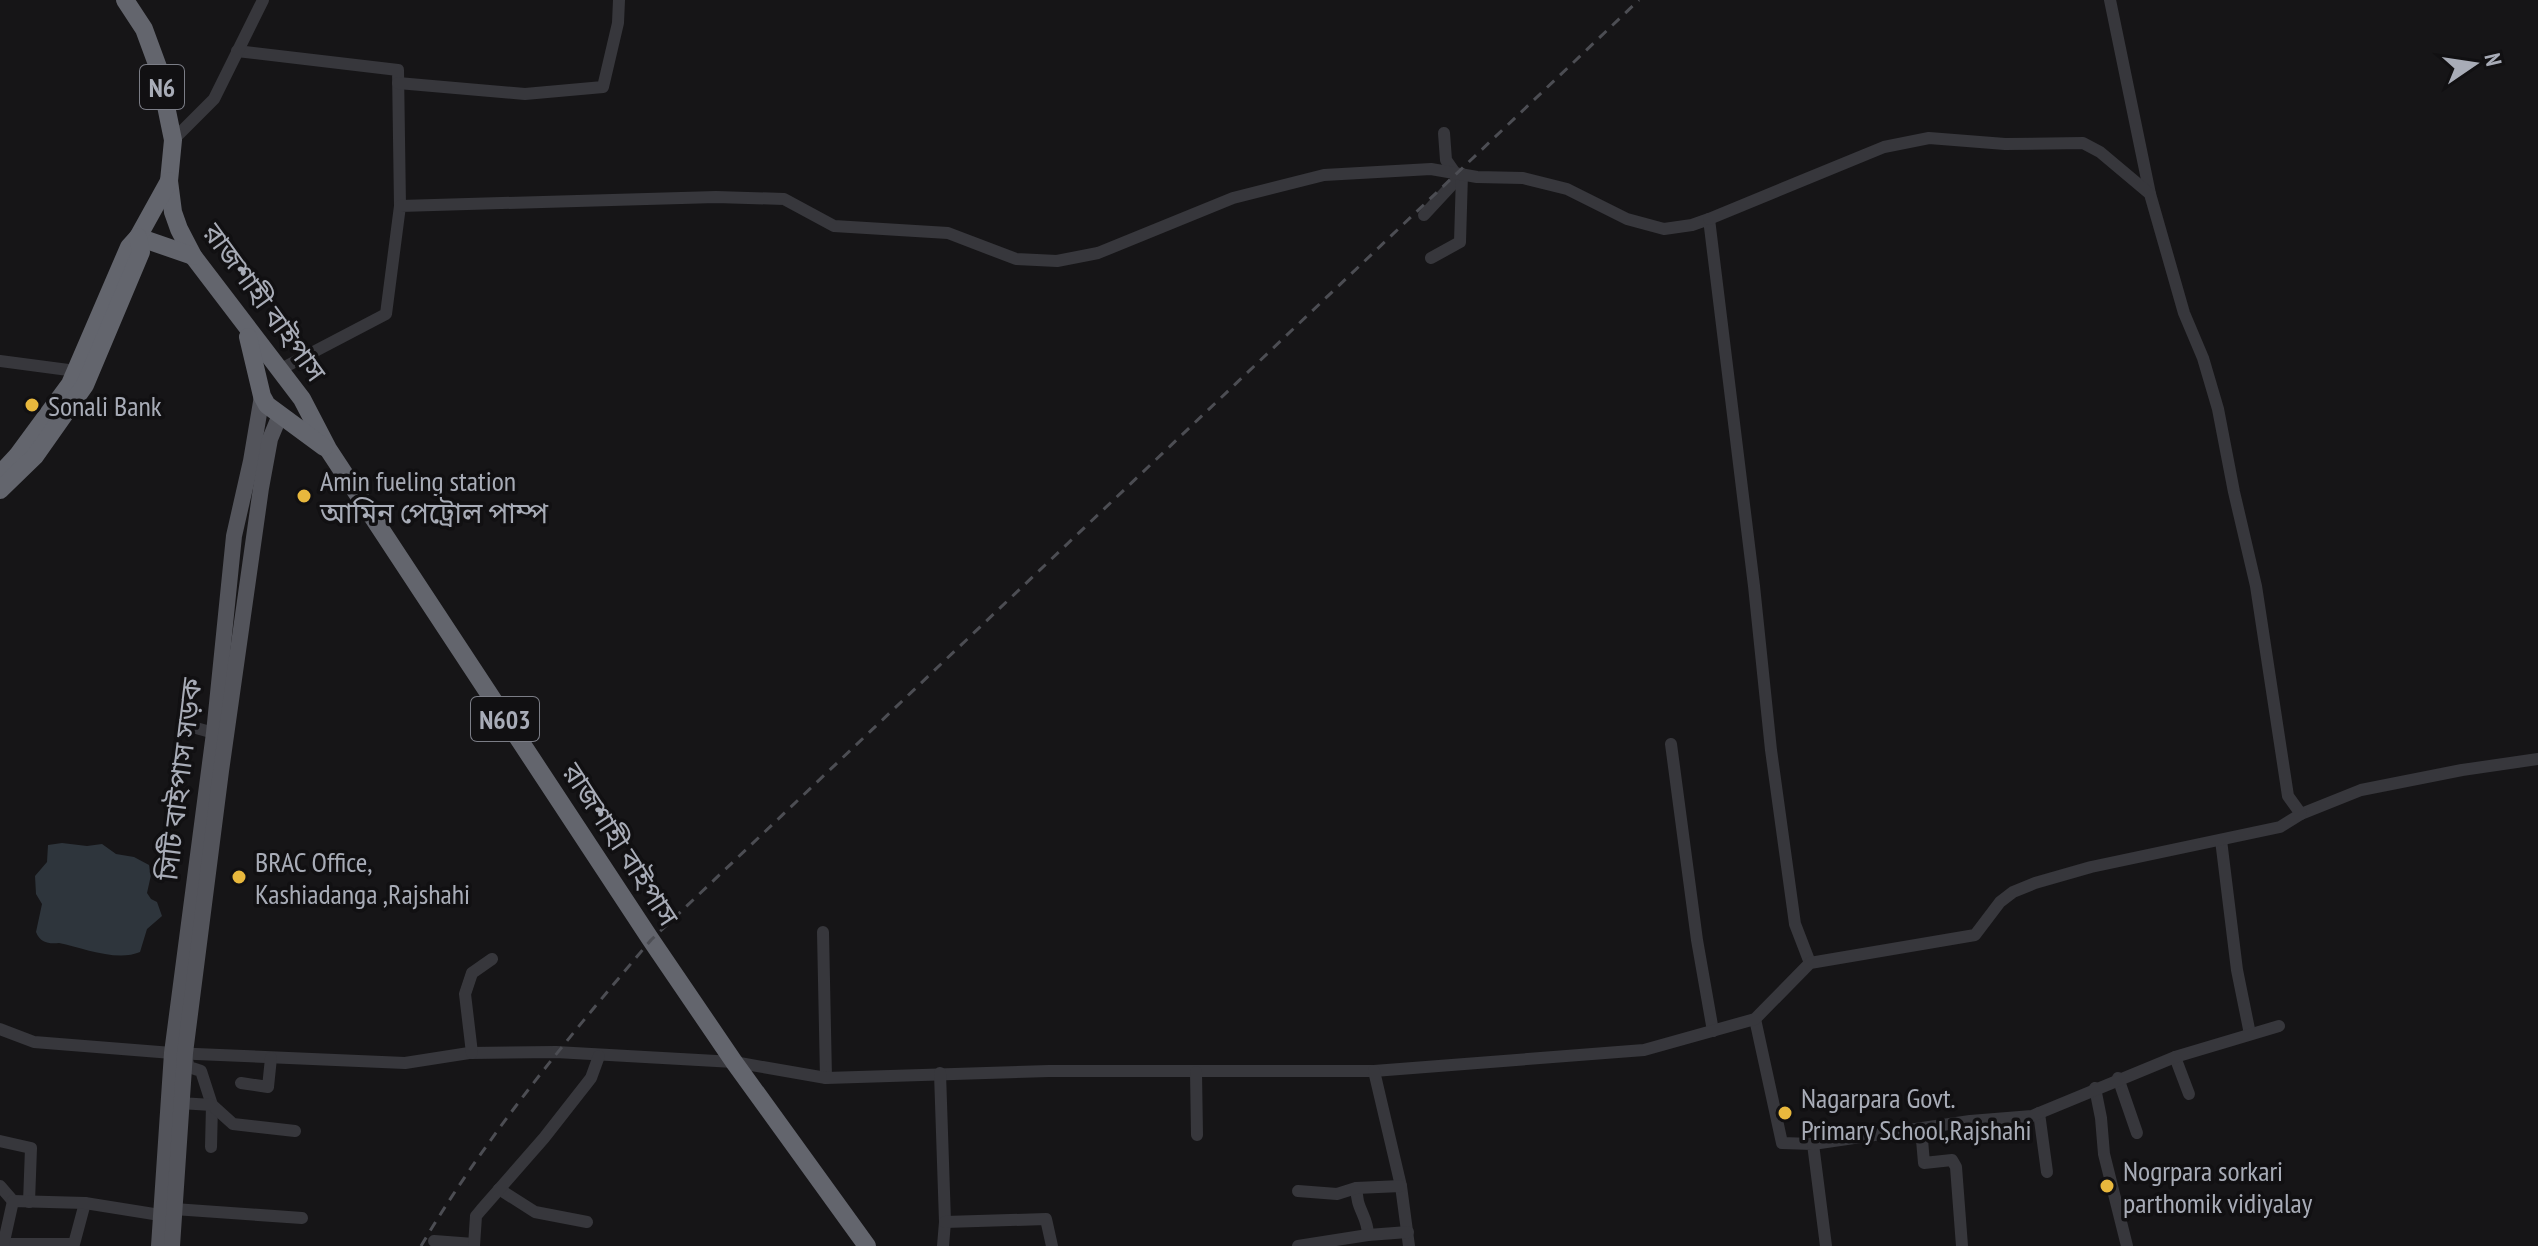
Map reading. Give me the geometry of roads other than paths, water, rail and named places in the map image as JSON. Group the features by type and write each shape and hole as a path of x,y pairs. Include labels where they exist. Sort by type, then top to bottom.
{"highway":[{"name":"N6","path":"0,474 17,456 76,371 129,247 138,237 169,181 173,140 158,67 144,29 125,0"},
{"name":"রাজশাহী বাইপাস","path":"169,181 173,212 193,256 302,399 328,449 734,1062 867,1246"},
{"name":"N6","path":"0,490 35,456 85,385 141,252 138,237"},
{"path":"138,237 193,256"},
{"name":"সিটি বাইপাস সড়ক","path":"243,323 255,359 262,396"},
{"path":"262,396 267,405 328,449"},
{"path":"280,415 302,399"}],"main road":[{"name":"সিটি বাইপাস সড়ক","path":"159,1246 167,1212 178,1053 234,536 262,396"},
{"path":"172,1246 167,1212 180,1103 178,1053 251,553 270,439 280,415"}],"street":[{"path":"173,140 214,99 263,0"},
{"path":"398,83 525,94 603,87 618,23 619,0"},
{"path":"2110,0 2150,194 2184,313 2203,358 2218,409 2256,586 2288,796 2301,814"},
{"path":"237,51 398,70 400,206 386,314 279,370"},
{"path":"1431,258 1460,242 1458,174 1446,160 1444,133"},
{"path":"400,206 716,197 784,199 834,226 948,233 1016,259 1057,261 1098,253 1233,198 1324,175 1431,169 1523,178 1567,189 1627,219 1664,229 1709,219 1884,147 1929,138 2005,144 2079,142 2100,152 2150,194"},
{"path":"1424,215 1458,174"},
{"path":"1709,219 1771,750 1795,924 1810,963"},
{"path":"0,361 76,371"},
{"path":"196,728 214,733"},
{"path":"1671,744 1685,859 1713,1031"},
{"path":"0,1029 34,1042 178,1053 405,1063 472,1053 556,1052 734,1062 826,1078 940,1073 1374,1071 1630,1052 1755,1019 1810,963 1975,935 2000,902 2013,892 2035,883 2091,867 2280,827 2301,814 2361,790 2538,759"},
{"path":"2221,840 2237,970 2250,1034"},
{"path":"823,932 826,1078"},
{"path":"472,1053 465,994 472,973 492,959"},
{"path":"1755,1019 1782,1143 1813,1144 2039,1113 2175,1057 2279,1026"},
{"path":"178,1053 189,1067 201,1071 212,1105 211,1147"},
{"path":"434,1241 474,1245 476,1216 591,1078 599,1056"},
{"path":"2175,1057 2189,1094"},
{"path":"241,1083 268,1087 271,1058"},
{"path":"1374,1071 1401,1186 1409,1246"},
{"path":"1196,1072 1197,1135"},
{"path":"940,1073 945,1222 943,1246"},
{"path":"2118,1078 2137,1133"},
{"path":"2095,1088 2104,1154 2127,1246"},
{"path":"180,1103 212,1105 233,1124 295,1131"},
{"path":"2039,1113 2047,1172"},
{"path":"1921,1128 1924,1163 1952,1160 1956,1167 1962,1246"},
{"path":"0,1141 31,1148 29,1202"},
{"path":"1813,1144 1826,1246"},
{"path":"0,1186 13,1201 302,1218"},
{"path":"1298,1191 1337,1194 1357,1188 1401,1186"},
{"path":"1357,1188 1357,1205 1368,1222 1368,1235"},
{"path":"499,1189 535,1212 587,1222"},
{"path":"13,1201 3,1245 74,1244 85,1203"},
{"path":"945,1222 1046,1219 1052,1246"},
{"path":"1298,1246 1408,1232"}],"railway":[{"path":"421,1246 500,1127 651,940 1639,0"}],"place":[{"name":"Sonali Bank","path":"32,405"},
{"name":"Amin fueling station আমিন পেট্রোল পাম্প","path":"304,496"},
{"name":"BRAC Office, Kashiadanga ,Rajshahi","path":"239,877"},
{"name":"Nagarpara Govt. Primary School,Rajshahi","path":"1785,1113"},
{"name":"Nogrpara sorkari parthomik vidiyalay","path":"2107,1186"}]}
